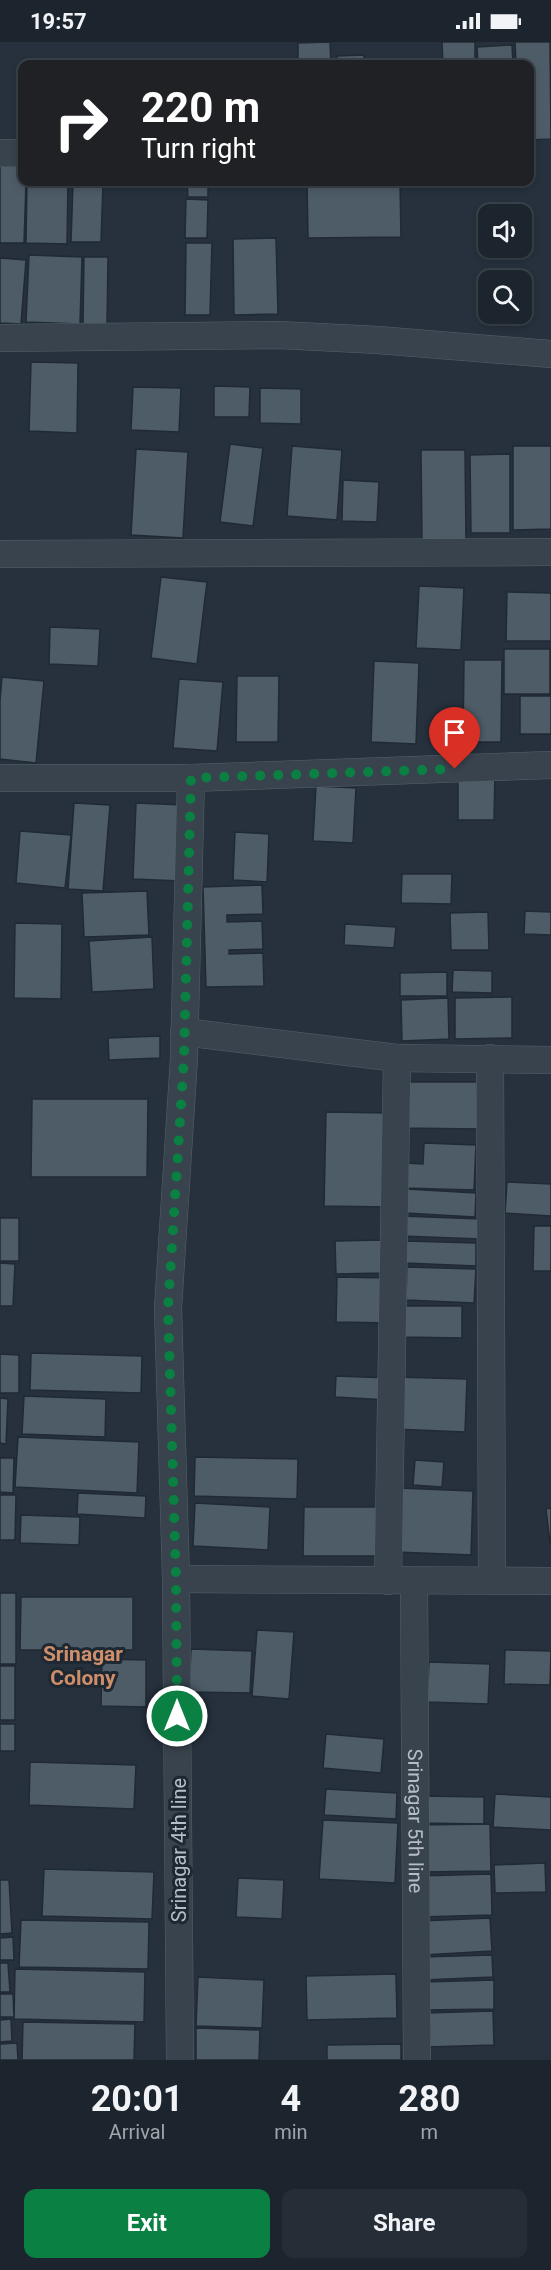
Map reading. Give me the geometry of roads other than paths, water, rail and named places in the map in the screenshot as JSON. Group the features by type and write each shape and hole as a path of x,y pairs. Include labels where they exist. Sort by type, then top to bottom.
{"street":[{"path":"0,153 18,153"},
{"path":"0,338 279,335 378,339 551,354"},
{"path":"0,554 551,552"},
{"path":"0,778 191,778 551,765"},
{"name":"Srinagar 4th line","path":"180,2060 176,1579 168,1308 184,1032 191,778"},
{"path":"184,1032 397,1058 551,1060"},
{"name":"Srinagar 5th line","path":"397,1058 401,1581 417,2060"},
{"path":"489,1058 492,1581"},
{"path":"176,1579 551,1581"}],"district":[{"name":"Srinagar Colony","path":"83,1666"}]}
